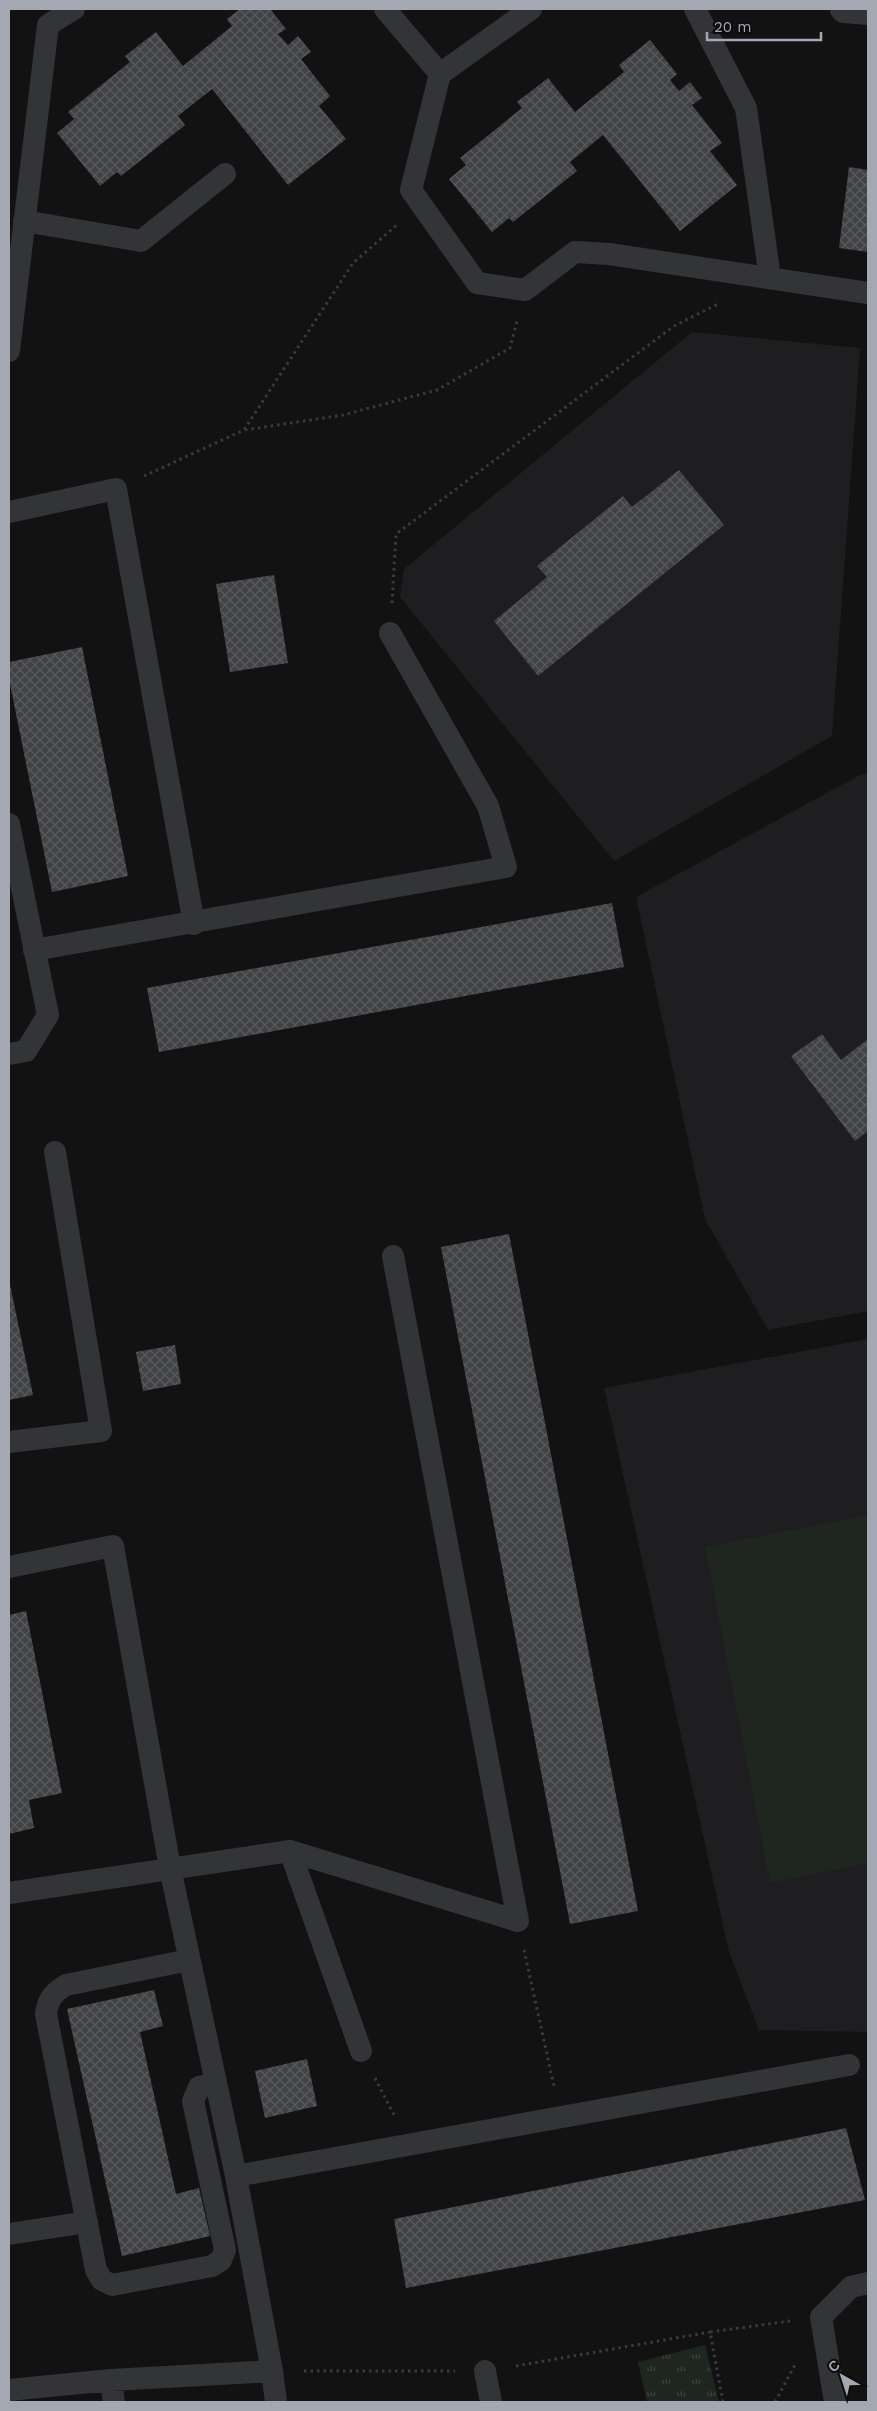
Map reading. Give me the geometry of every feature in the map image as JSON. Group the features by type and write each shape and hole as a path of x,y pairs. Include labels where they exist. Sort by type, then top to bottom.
{"street":[{"path":"844,9 868,12"}],"lane":[{"path":"9,351 48,25 74,9"},
{"path":"385,9 440,74"},
{"path":"531,9 440,74 411,190 477,283 524,290 575,252 609,254 868,293"},
{"path":"695,9 746,108 770,278"},
{"path":"24,221 141,241 225,174"},
{"path":"9,512 116,489 194,924"},
{"path":"34,950 194,924 506,868 488,806 390,633"},
{"path":"9,824 48,1015 26,1051 9,1054"},
{"path":"9,1442 101,1431 55,1152"},
{"path":"9,1893 290,1851 518,1921 393,1256"},
{"path":"9,1567 112,1546 170,1868 236,2176 276,2402"},
{"path":"290,1851 361,2051"},
{"path":"190,1960 66,1984 54,1992 47,2003 46,2014 96,2270 102,2280 112,2285 212,2266 221,2260 225,2250 193,2101 199,2087 216,2083"},
{"path":"236,2176 411,2146 849,2065"},
{"path":"9,2234 87,2222"},
{"path":"835,2402 821,2317 851,2287 868,2283"},
{"path":"9,2390 111,2380 272,2371"},
{"path":"485,2371 491,2402"},
{"path":"111,2380 114,2402"}],"path":[{"path":"244,430 353,263 421,204"},
{"path":"390,633 396,534 674,326 770,278"},
{"path":"116,489 244,430 343,415 437,390 510,348 524,290"},
{"path":"518,1921 562,2118"},
{"path":"361,2051 411,2146"},
{"path":"723,2402 710,2332 821,2317"},
{"path":"775,2402 821,2317"}],"shaded area":[{"path":"692,332 860,348 832,736 614,861 400,597 404,569"},
{"path":"868,773 868,1311 768,1330 705,1219 636,897 858,776"},
{"path":"868,1339 868,2032 759,2030 729,1952 604,1388"}],"green space":[{"path":"868,1515 868,1863 770,1883 705,1547"},
{"path":"705,2345 719,2402 647,2402 638,2362"}],"building":[{"path":"240,9 270,9 286,29 278,34 288,45 298,36 311,52 301,59 330,96 319,106 346,139 288,185 212,89 178,116 185,125 121,176 117,172 100,186 57,133 74,119 68,112 130,62 125,56 156,32 183,66 232,26 227,19"},
{"path":"650,40 677,74 670,80 679,91 690,82 702,98 692,105 722,143 710,151 737,185 680,231 603,135 570,162 577,171 513,222 509,218 492,232 449,179 466,165 460,158 522,108 517,102 548,78 575,112 624,72 619,65"},
{"path":"849,167 868,170 868,252 839,248"},
{"path":"679,470 724,525 538,676 494,621 547,577 537,566 623,496 632,507"},
{"path":"274,575 288,663 230,672 216,584"},
{"path":"82,647 128,876 52,892 9,679 9,662"},
{"path":"612,903 624,967 159,1052 147,988"},
{"path":"822,1034 841,1060 868,1039 868,1131 855,1141 791,1056"},
{"path":"509,1234 638,1911 570,1924 441,1247"},
{"path":"9,1280 33,1395 9,1400"},
{"path":"175,1345 181,1384 143,1391 136,1352"},
{"path":"26,1611 62,1793 29,1800 34,1828 9,1834 9,1615"},
{"path":"154,1990 163,2026 140,2032 176,2194 199,2188 210,2236 122,2256 67,2009"},
{"path":"307,2059 317,2106 265,2118 255,2071"},
{"path":"846,2128 865,2200 406,2288 394,2219"}]}
